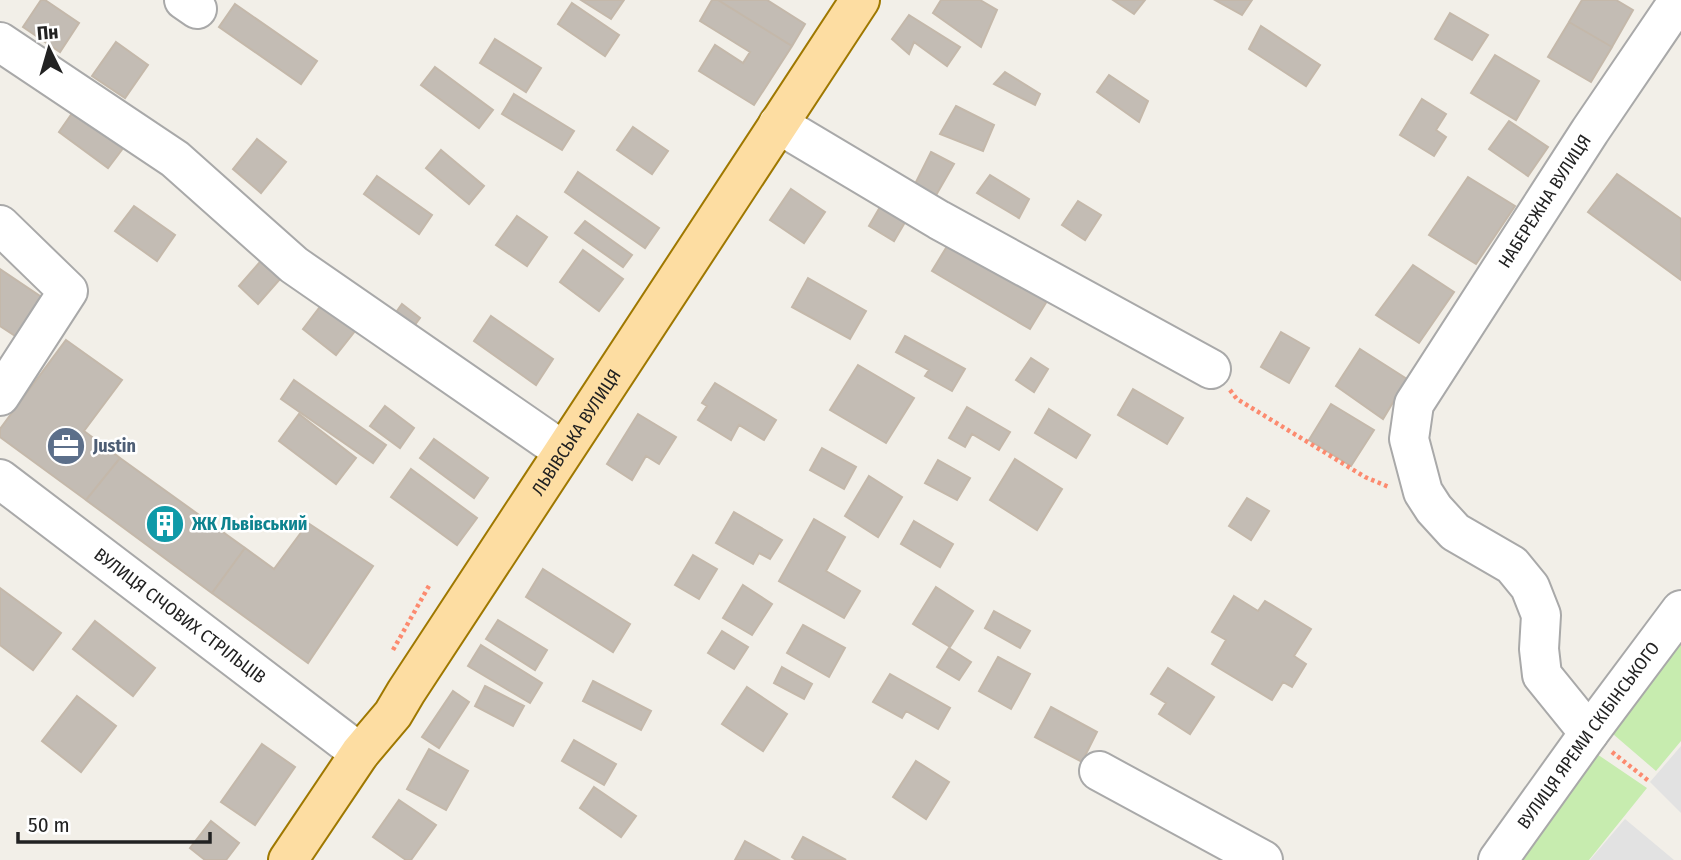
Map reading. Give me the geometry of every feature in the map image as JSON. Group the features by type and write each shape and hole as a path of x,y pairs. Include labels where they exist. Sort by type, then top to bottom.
{"main road":[{"name":"ЛЬВІВСЬКА ВУЛИЦЯ","path":"288,860 360,753 393,714 860,0"}],"street":[{"name":"НАБЕРЕЖНА ВУЛИЦЯ","path":"1423,492 1409,439 1414,404 1590,131 1679,0"},
{"path":"0,42 175,159 294,265 564,451"},
{"path":"778,124 939,220 1211,369"},
{"path":"0,225 68,291 0,396"},
{"name":"ВУЛИЦЯ СІЧОВИХ СТРІЛЬЦІВ","path":"0,479 360,753"},
{"path":"1423,492 1455,532 1512,565 1530,587 1541,615 1539,649 1542,675 1589,733"},
{"name":"ВУЛИЦЯ ЯРЕМИ СКІБІНСЬКОГО","path":"1498,860 1681,610"},
{"path":"1099,771 1264,860"}],"path":[{"path":"1211,369 1237,399 1365,477 1406,494 1423,492"},
{"path":"391,652 430,584"},
{"path":"1589,733 1650,782"}],"green space":[{"path":"1681,632 1681,741 1656,771 1606,728"},
{"path":"1591,750 1647,788 1589,860 1510,860"}],"shaded area":[{"path":"1681,746 1681,813 1650,782"},
{"path":"1625,819 1674,860 1590,860"}],"building":[{"path":"41,0 79,23 60,52 23,27"},
{"path":"581,0 624,0 611,19"},
{"path":"712,0 718,0 792,46 754,105 699,71 715,45 743,63 750,52 700,21"},
{"path":"718,0 767,0 805,24 792,46"},
{"path":"941,0 980,0 997,10 981,47 933,13"},
{"path":"1113,0 1145,0 1134,14"},
{"path":"1215,0 1252,0 1242,15"},
{"path":"1582,0 1616,0 1633,10 1612,47 1569,22"},
{"path":"572,3 619,35 605,56 558,24"},
{"path":"235,4 317,61 301,84 219,27"},
{"path":"1450,13 1488,35 1472,60 1435,39"},
{"path":"909,15 960,47 947,66 914,42 909,54 892,39"},
{"path":"1569,22 1612,47 1591,82 1548,57"},
{"path":"1261,26 1320,65 1306,86 1249,49"},
{"path":"495,39 541,68 526,92 480,63"},
{"path":"116,42 148,65 125,98 92,76"},
{"path":"1495,55 1539,81 1516,120 1471,93"},
{"path":"435,67 493,110 479,128 421,85"},
{"path":"1005,72 1040,94 1035,105 994,84"},
{"path":"1109,75 1148,101 1139,122 1097,92"},
{"path":"514,94 574,131 562,150 502,114"},
{"path":"1422,99 1446,114 1436,130 1446,137 1434,156 1400,135"},
{"path":"80,102 130,139 108,168 59,132"},
{"path":"956,106 994,125 983,151 940,134"},
{"path":"1509,121 1548,147 1528,176 1489,149"},
{"path":"633,127 668,151 652,174 617,150"},
{"path":"257,139 286,162 261,193 233,169"},
{"path":"441,150 484,186 469,204 426,168"},
{"path":"931,152 954,164 935,197 914,186"},
{"path":"578,172 659,228 645,248 565,192"},
{"path":"1617,174 1681,219 1681,280 1588,212"},
{"path":"990,175 1029,199 1019,218 977,193"},
{"path":"377,176 432,215 419,234 364,194"},
{"path":"1468,177 1515,206 1476,264 1429,235"},
{"path":"791,189 825,212 804,243 770,220"},
{"path":"1078,201 1101,215 1085,240 1062,225"},
{"path":"883,202 908,217 894,241 869,226"},
{"path":"134,206 175,235 157,261 115,231"},
{"path":"517,216 547,237 527,266 496,245"},
{"path":"585,221 632,255 623,267 575,233"},
{"path":"952,238 1050,296 1030,329 932,271"},
{"path":"583,250 623,279 599,311 560,282"},
{"path":"267,254 287,271 258,304 239,286"},
{"path":"1413,265 1454,292 1419,343 1376,315"},
{"path":"0,269 46,300 20,339 0,326"},
{"path":"808,278 866,311 850,339 792,307"},
{"path":"329,295 363,321 336,355 303,329"},
{"path":"402,304 420,318 405,338 387,325"},
{"path":"491,316 553,359 536,385 474,341"},
{"path":"1281,332 1309,348 1289,383 1261,367"},
{"path":"905,336 965,369 952,391 925,376 929,370 896,352"},
{"path":"66,340 122,380 84,431 120,458 86,500 0,437 0,429"},
{"path":"1360,349 1407,379 1383,419 1336,386"},
{"path":"1031,358 1048,369 1034,392 1016,380"},
{"path":"858,365 914,398 886,443 830,410"},
{"path":"294,380 386,445 373,463 281,399"},
{"path":"715,383 776,420 764,440 739,425 731,440 698,420 707,406 702,403"},
{"path":"1133,389 1183,418 1167,444 1118,415"},
{"path":"1331,404 1374,430 1351,466 1309,440"},
{"path":"385,406 414,428 400,448 370,426"},
{"path":"967,407 1010,432 999,450 972,434 965,447 949,438"},
{"path":"1049,409 1090,435 1076,458 1035,433"},
{"path":"299,414 356,458 336,484 279,441"},
{"path":"638,414 676,437 659,464 646,456 632,480 607,464"},
{"path":"434,439 488,478 474,498 420,458"},
{"path":"822,448 856,467 844,489 810,470"},
{"name":"ЖК Львівський","path":"120,458 245,548 212,593 86,500"},
{"path":"1015,459 1062,489 1037,530 990,500"},
{"path":"938,460 970,478 957,500 925,483"},
{"path":"411,469 477,518 457,545 391,497"},
{"path":"869,476 902,497 878,537 845,516"},
{"path":"1247,498 1269,511 1251,540 1229,526"},
{"path":"734,512 782,540 770,559 759,553 753,564 716,543"},
{"path":"814,519 845,537 826,571 860,591 844,618 779,581"},
{"path":"914,521 953,544 940,567 901,544"},
{"path":"308,523 373,566 308,663 212,593 245,548 274,569"},
{"path":"693,555 717,569 699,599 675,585"},
{"path":"543,569 630,624 613,652 526,597"},
{"path":"743,585 772,604 752,635 723,618"},
{"path":"936,587 973,611 950,647 913,624"},
{"path":"0,588 61,633 33,670 0,645"},
{"path":"1234,596 1258,611 1265,601 1311,629 1294,656 1306,664 1292,687 1283,682 1272,700 1212,664 1226,640 1212,632"},
{"path":"994,611 1030,631 1020,648 985,628"},
{"path":"498,620 547,650 535,670 486,639"},
{"path":"95,621 155,668 133,696 73,649"},
{"path":"803,625 845,648 829,677 787,653"},
{"path":"722,631 748,647 734,669 708,653"},
{"path":"481,645 542,683 530,703 468,666"},
{"path":"949,648 971,662 959,680 937,667"},
{"path":"998,657 1030,674 1011,709 979,691"},
{"path":"782,667 812,684 804,699 774,683"},
{"path":"1168,668 1214,697 1190,734 1159,714 1166,703 1151,694"},
{"path":"890,674 950,708 938,729 906,711 902,718 873,702"},
{"path":"593,681 651,711 641,730 583,701"},
{"path":"485,686 524,706 513,726 475,706"},
{"path":"747,687 787,714 763,751 722,724"},
{"path":"453,691 469,702 439,748 422,737"},
{"path":"77,696 116,726 81,772 42,741"},
{"path":"1051,707 1097,732 1082,762 1035,737"},
{"path":"574,740 616,764 604,785 562,761"},
{"path":"262,744 295,767 255,825 221,802"},
{"path":"429,749 468,771 446,810 407,789"},
{"path":"916,761 949,782 926,819 893,797"},
{"path":"594,787 636,816 621,837 580,808"},
{"path":"399,800 436,825 411,860 406,860 373,837"},
{"path":"211,821 239,843 226,860 205,860 190,848"},
{"path":"803,837 846,860 796,860 792,857"},
{"path":"745,841 779,860 735,860"}],"place":[{"name":"Justin","path":"66,446"},
{"name":"ЖК Львівський","path":"165,524"}]}
